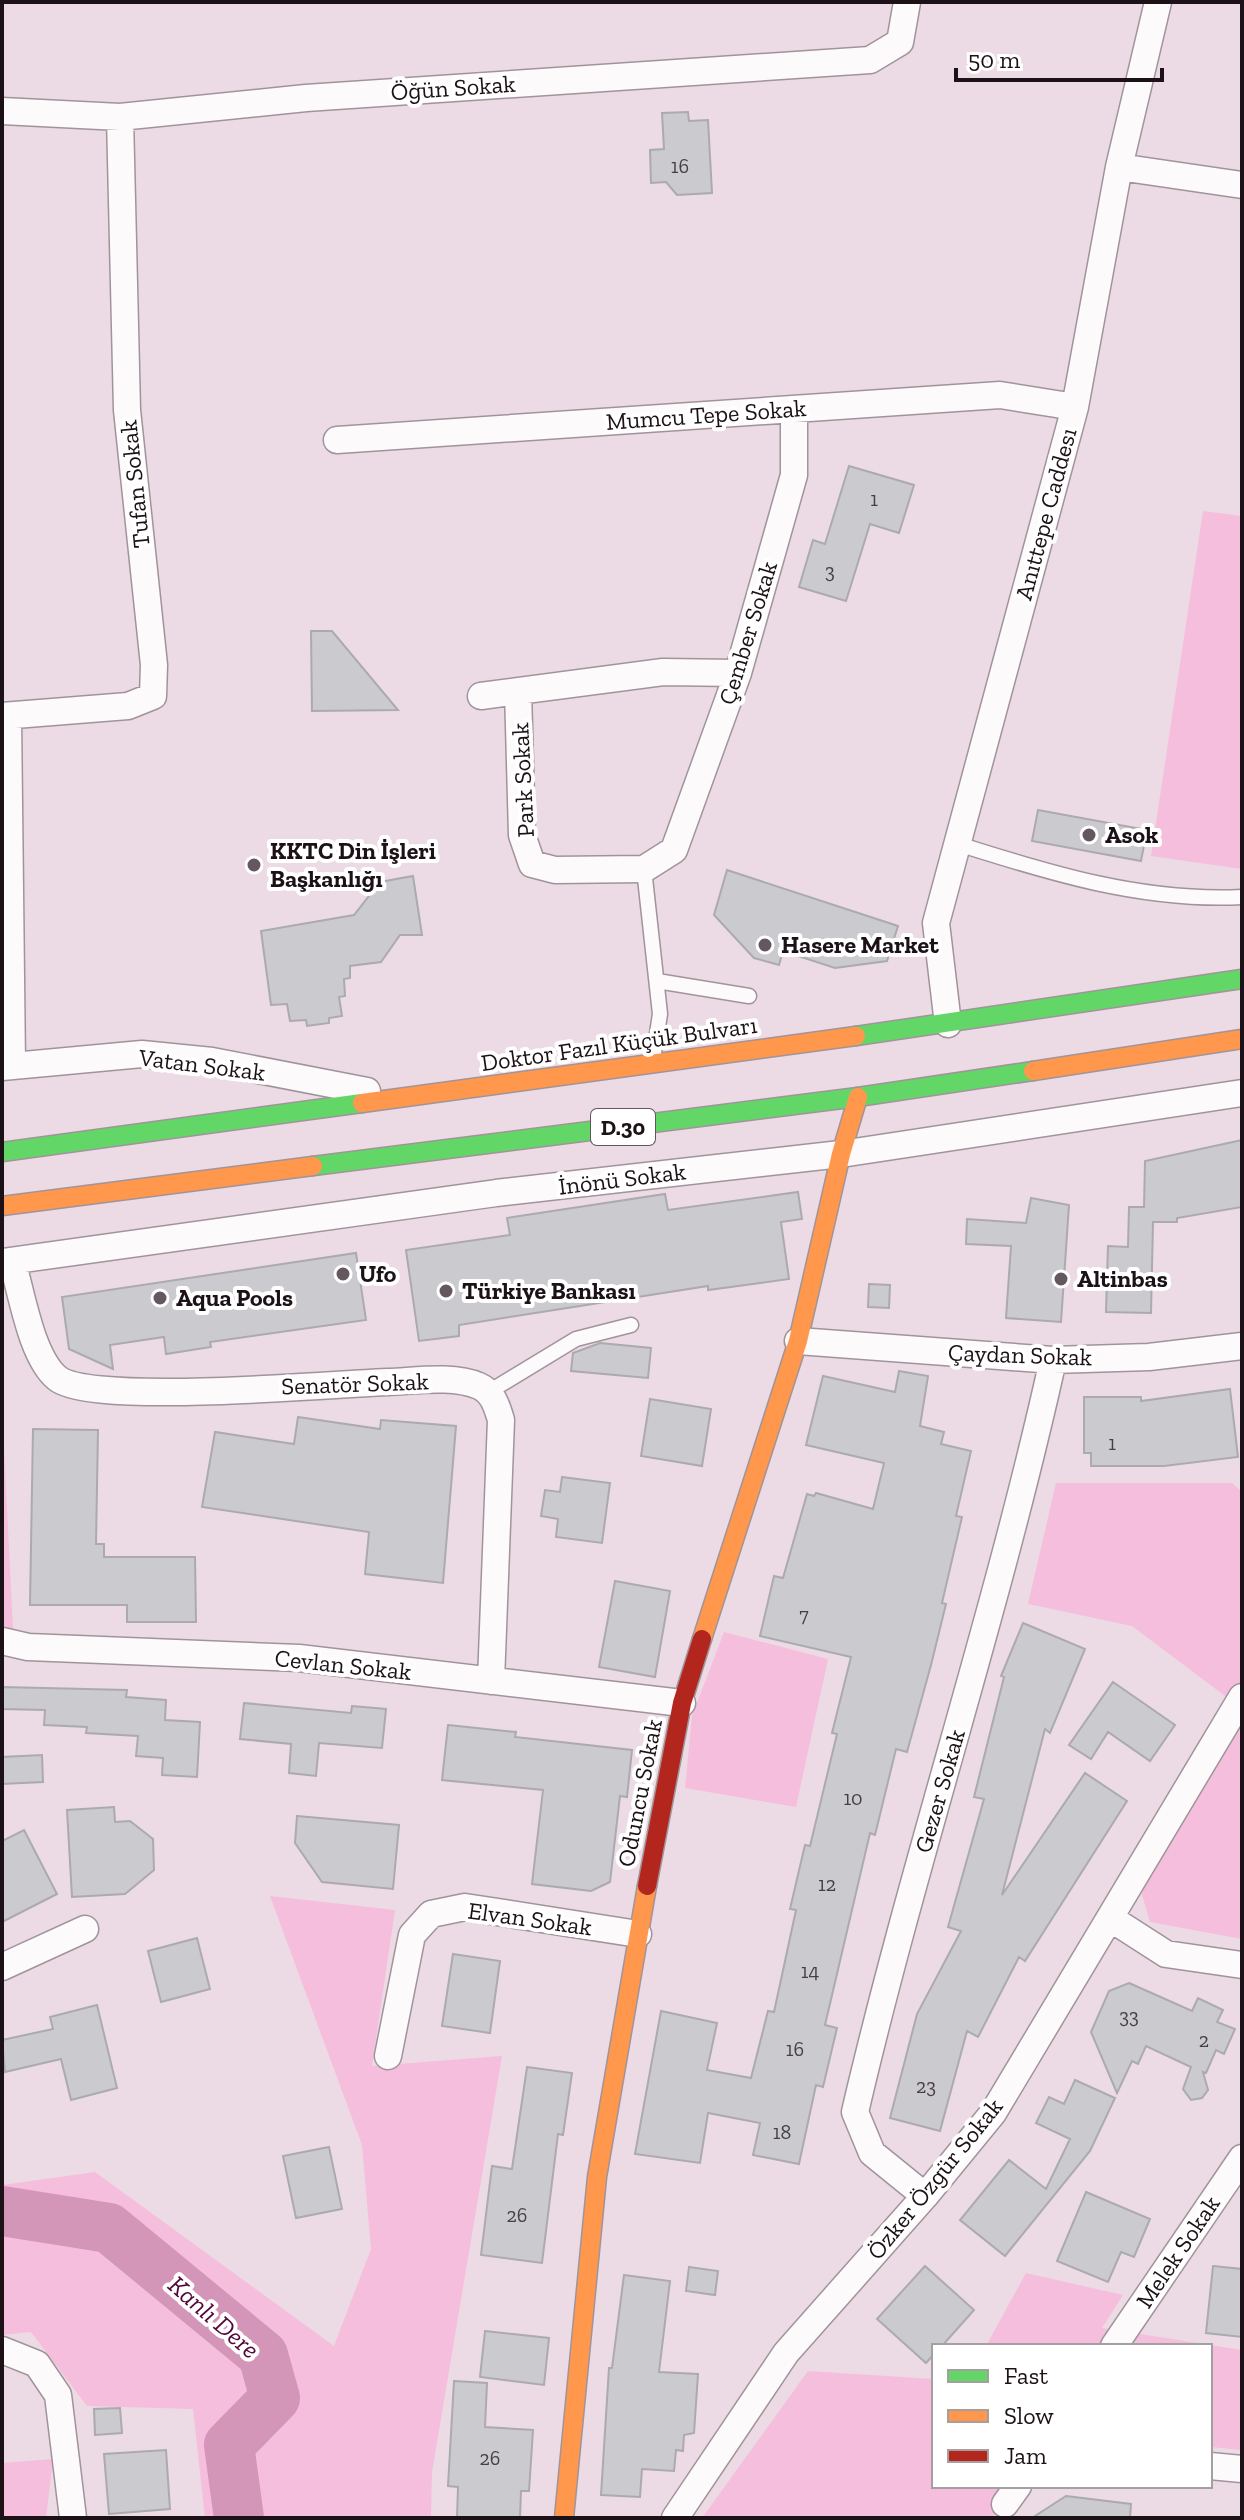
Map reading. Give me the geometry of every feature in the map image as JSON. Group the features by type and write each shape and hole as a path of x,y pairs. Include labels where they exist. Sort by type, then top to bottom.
{"main road":[{"name":"Doktor Fazıl Küçük Bulvarı","path":"2,1152 948,1024 1242,979"},
{"name":"D.30","path":"2,1206 858,1097 1242,1039"},
{"name":"Oduncu Sokak","path":"564,2518 597,2177 638,1934 682,1703 798,1341 841,1154 858,1097"}],"street":[{"name":"Öğün Sokak","path":"2,111 120,117 306,98 870,60 900,42 907,2"},
{"name":"Anıttepe Caddesı","path":"948,1024 936,923 955,843 1075,407 1119,167 1158,2"},
{"name":"Tufan Sokak","path":"5,716 128,706 153,696 154,665 127,410 120,117"},
{"path":"1119,167 1242,185"},
{"name":"Mumcu Tepe Sokak","path":"337,440 1000,395 1075,407"},
{"name":"Çember Sokak","path":"644,869 674,850 738,673 794,475 794,409"},
{"path":"481,696 663,672 738,673"},
{"name":"Park Sokak","path":"518,691 522,835 532,864 555,870 644,869"},
{"path":"5,716 7,1066"},
{"name":"Vatan Sokak","path":"7,1066 142,1054 212,1061 399,1098"},
{"name":"İnönü Sokak","path":"7,1261 496,1193 841,1154 1242,1093"},
{"name":"Senatör Sokak","path":"7,1261 42,1361 59,1380 83,1387 136,1392 432,1381 461,1382 481,1387 487,1393"},
{"name":"Çaydan Sokak","path":"798,1341 1053,1360 1149,1357 1242,1346"},
{"name":"Gezer Sokak","path":"925,2196 872,2153 855,2112 935,1805 1020,1508 1053,1360"},
{"path":"487,1393 493,1398 501,1420 491,1681"},
{"name":"Cevlan Sokak","path":"2,1641 28,1647 299,1658 682,1703"},
{"name":"Özker Özgür Sokak","path":"675,2518 786,2353 925,2196 993,2113 1242,1697"},
{"name":"Elvan Sokak","path":"388,2056 412,1935 431,1914 465,1907 638,1934"},
{"path":"1110,1918 1166,1954 1242,1965"},
{"path":"2,1967 85,1929"},
{"name":"Melek Sokak","path":"1115,2344 1242,2158"},
{"path":"2,2350 37,2364 58,2395 73,2518"},
{"path":"1212,2466 1242,2469"}],"lane":[{"path":"955,843 1054,875 1134,891 1200,899 1242,897"},
{"path":"644,869 660,1014 653,1064"},
{"path":"657,981 749,996"},
{"path":"487,1393 576,1339 631,1325"}],"shaded area":[{"path":"1203,511 1242,516 1242,869 1151,856"},
{"path":"2,1407 13,1630 2,1625"},
{"path":"1056,1483 1232,1483 1242,1492 1242,1683 1229,1699 1132,1626 1028,1604"},
{"path":"724,1632 828,1659 796,1807 685,1788 692,1716"},
{"path":"1242,1718 1242,1939 1150,1922 1140,1888"},
{"path":"270,1896 395,1910 372,2066 502,2056 432,2472 431,2518 205,2518 193,2409 87,2406 31,2332 2,2335 2,2185 95,2172 334,2346 371,2249 362,2145"},
{"path":"1026,2273 1123,2295 1102,2328 1204,2344 987,2344"},
{"path":"1212,2345 1242,2350 1242,2450 1212,2447"},
{"path":"808,2371 932,2379 932,2488 1007,2488 993,2518 702,2518"},
{"path":"53,2459 46,2518 2,2518 2,2463"}],"building":[{"path":"688,112 689,121 708,120 712,193 677,195 666,182 651,183 650,150 664,149 662,113"},
{"path":"849,466 914,485 899,533 870,524 846,601 799,587 813,540 825,544"},
{"path":"311,631 332,631 398,710 312,711"},
{"name":"Asok","path":"1038,810 1147,830 1141,861 1032,841"},
{"path":"727,870 898,926 887,961 835,968 783,951 779,965 754,958 714,915"},
{"path":"413,876 422,935 400,935 381,962 350,966 350,978 344,979 345,996 339,997 342,1016 329,1018 329,1023 307,1026 306,1020 290,1021 287,1004 271,1005 261,931 354,915 380,882"},
{"path":"1242,1140 1242,1207 1177,1218 1177,1222 1153,1222 1151,1313 1106,1312 1108,1246 1128,1247 1129,1207 1144,1207 1145,1161"},
{"path":"798,1192 802,1219 781,1222 789,1279 708,1290 708,1286 459,1325 459,1336 419,1341 406,1250 510,1235 507,1218 665,1194 668,1210"},
{"path":"1031,1198 1069,1205 1061,1322 1006,1318 1011,1246 966,1244 967,1219 1026,1223"},
{"path":"356,1253 366,1320 210,1342 211,1347 166,1354 164,1337 110,1345 113,1369 69,1349 62,1297"},
{"path":"869,1284 890,1285 889,1308 868,1307"},
{"path":"600,1343 651,1348 648,1378 571,1371 573,1353"},
{"path":"899,1371 928,1376 920,1426 944,1432 941,1444 971,1451 956,1516 962,1517 942,1603 946,1604 907,1752 896,1749 875,1835 870,1833 825,2025 837,2028 823,2087 816,2085 799,2164 753,2155 760,2123 708,2113 700,2163 635,2154 661,2011 717,2023 707,2070 751,2078 768,2011 774,2012 796,1910 790,1909 805,1845 810,1846 837,1734 832,1733 851,1657 760,1636 774,1576 783,1578 807,1494 814,1496 816,1493 873,1509 884,1463 806,1445 823,1376 895,1392"},
{"path":"1230,1389 1238,1457 1164,1466 1091,1466 1091,1453 1084,1453 1084,1397 1141,1397 1141,1401"},
{"path":"650,1399 711,1409 702,1466 641,1456"},
{"path":"298,1417 380,1429 381,1420 456,1426 443,1583 365,1574 369,1532 202,1507 215,1432 294,1444"},
{"path":"33,1429 98,1430 96,1544 104,1544 104,1557 195,1557 196,1622 127,1622 127,1605 30,1605"},
{"path":"562,1477 610,1483 602,1543 556,1537 558,1519 541,1516 545,1490 560,1492"},
{"path":"615,1581 670,1591 655,1677 599,1667"},
{"path":"1023,1623 1085,1649 1050,1733 1045,1729 1002,1895 1085,1773 1127,1801 1025,1961 1019,1957 978,2037 967,2031 940,2131 890,2118 917,2014 961,1931 948,1927 984,1799 974,1797 1004,1677 1001,1676"},
{"path":"1113,1682 1175,1725 1150,1761 1108,1732 1091,1759 1069,1745"},
{"path":"2,1687 127,1690 126,1697 166,1700 165,1720 200,1722 197,1777 162,1775 163,1758 136,1756 138,1736 86,1733 87,1727 44,1725 45,1710 2,1709"},
{"path":"244,1703 351,1713 352,1706 386,1709 382,1748 319,1743 316,1776 289,1773 291,1744 240,1739"},
{"path":"448,1725 516,1732 515,1737 632,1750 627,1797 620,1796 610,1882 591,1891 532,1884 543,1790 442,1780"},
{"path":"42,1755 43,1782 2,1784 2,1757"},
{"path":"114,1807 115,1822 130,1821 153,1839 154,1870 125,1894 72,1897 67,1810"},
{"path":"297,1816 399,1825 393,1889 322,1882 295,1843"},
{"path":"24,1830 57,1894 2,1922 2,1841"},
{"path":"197,1938 210,1989 161,2002 148,1951"},
{"path":"453,1954 500,1961 490,2033 442,2026"},
{"path":"1129,1983 1192,2011 1198,1998 1223,2010 1217,2022 1235,2029 1224,2054 1216,2050 1206,2073 1203,2072 1208,2090 1202,2098 1191,2100 1183,2089 1191,2067 1146,2046 1138,2064 1132,2061 1117,2093 1091,2032 1109,1991"},
{"path":"97,2005 117,2088 71,2100 61,2059 5,2072 2,2040 53,2029 50,2017"},
{"path":"527,2067 572,2073 563,2135 558,2134 542,2263 481,2255 492,2166 512,2169"},
{"path":"1075,2080 1115,2098 1090,2151 1005,2256 960,2220 1009,2160 1046,2189 1070,2139 1036,2123 1049,2097 1064,2104"},
{"path":"329,2147 342,2209 296,2218 283,2156"},
{"path":"1086,2192 1150,2219 1134,2257 1121,2252 1108,2282 1057,2261"},
{"path":"925,2266 974,2310 944,2344 932,2344 932,2356 926,2363 877,2319"},
{"path":"1213,2266 1242,2269 1242,2337 1206,2333"},
{"path":"689,2267 718,2271 715,2295 686,2291"},
{"path":"624,2275 670,2281 659,2372 698,2374 694,2433 684,2435 683,2451 676,2450 674,2471 642,2469 640,2497 601,2495 609,2368 612,2368"},
{"path":"485,2331 549,2338 544,2385 480,2377"},
{"path":"454,2381 487,2383 485,2427 533,2430 529,2491 521,2491 520,2518 457,2518 458,2487 448,2486"},
{"path":"120,2408 122,2433 95,2435 94,2409"},
{"path":"166,2450 170,2509 109,2514 104,2454"},
{"path":"1066,2496 1131,2504 1130,2518 1032,2518"}],"waterway":[{"name":"Kanlı Dere","path":"2,2211 109,2228 263,2355 275,2398 229,2445 239,2518"}],"traffic: fast":[{"path":"856,1036 1242,979"},
{"path":"313,1166 858,1097 1033,1071"},
{"path":"2,1152 362,1103"}],"traffic: slow":[{"path":"362,1103 856,1036"},
{"path":"1033,1071 1242,1039"},
{"path":"702,1639 798,1341 841,1154 858,1097"},
{"path":"2,1206 313,1166"},
{"path":"564,2518 597,2177 647,1886"}],"traffic: jam":[{"path":"647,1886 682,1703 702,1639"}],"place":[{"name":"Asok","path":"1089,835"},
{"name":"KKTC Din İşleri Başkanlığı","path":"254,865"},
{"name":"Hasere Market","path":"765,945"},
{"name":"Ufo","path":"343,1274"},
{"name":"Altinbas","path":"1061,1279"},
{"name":"Türkiye Bankası","path":"446,1291"},
{"name":"Aqua Pools","path":"160,1298"}]}
